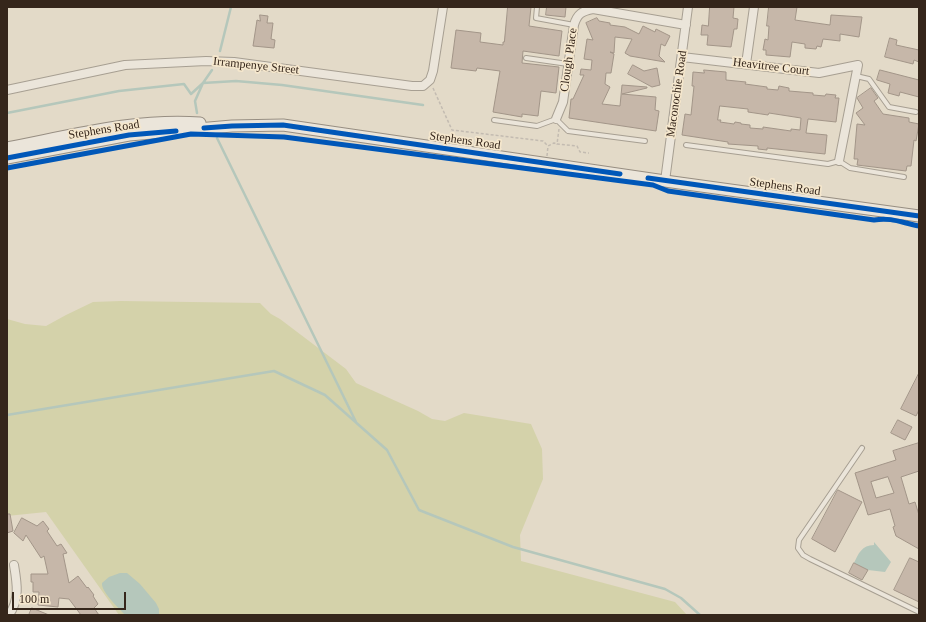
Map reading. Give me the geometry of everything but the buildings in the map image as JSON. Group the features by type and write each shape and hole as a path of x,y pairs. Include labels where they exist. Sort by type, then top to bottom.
{"street":[{"path":"430,80 433,71 443,7"},
{"name":"Maconochie Road","path":"665,181 688,7"},
{"path":"746,64 754,7"},
{"name":"Clough Place","path":"556,119 563,102 574,25 576,17 579,14 585,10 593,10 686,25"},
{"name":"Heavitree Court","path":"682,57 819,73 858,65 856,76"},
{"name":"Irrampenye Street","path":"7,90 126,65 206,60 234,62 412,86 423,86 430,80"},
{"path":"839,161 856,76"},
{"path":"7,148 132,125 178,122 232,126"},
{"name":"Stephens Road","path":"7,158 129,135 232,126 283,124 665,181 919,216"},
{"path":"9,615 14,608 17,596 14,565"}],"lane":[{"path":"537,7 536,18 574,25"},
{"path":"526,58 568,64"},
{"path":"856,76 869,79 889,107 916,112"},
{"path":"494,120 537,126 556,119 568,131 645,141"},
{"path":"686,145 828,164 839,161 850,168 904,177"},
{"path":"862,448 799,540 798,548 803,555 810,559 919,612"}],"path":[{"path":"430,80 452,130 543,141 548,146 554,143 577,146 580,152 589,153"},
{"path":"557,144 559,129 563,126"}],"shaded area":[{"path":"93,302 260,303 271,314 280,319 346,369 356,383 418,411 432,419 445,421 464,413 531,424 542,449 543,479 520,535 521,561 675,602 687,615 119,615 46,512 7,516 7,319 25,324 46,326"},
{"path":"874,542 891,562 885,572 868,570 854,563 863,548 874,545"},
{"path":"120,573 127,573 140,584 156,603 159,609 159,615 125,615 107,595 102,587 102,583 109,577"}],"waterway":[{"path":"220,51 231,7"},
{"path":"197,113 195,101 203,83 212,70"},
{"path":"7,113 119,91 184,84 191,94 203,83 236,81 282,85 423,105"},
{"path":"217,138 356,422"},
{"path":"7,415 274,371 325,395 387,450 419,510 513,547 665,589 681,598 700,615"}],"cycle path":[{"path":"204,128 283,125 620,174"},
{"path":"7,158 129,135 176,131"},
{"path":"7,168 191,134 284,137 653,185 668,191 874,220 892,220 919,226"},
{"path":"648,178 919,216"}]}
